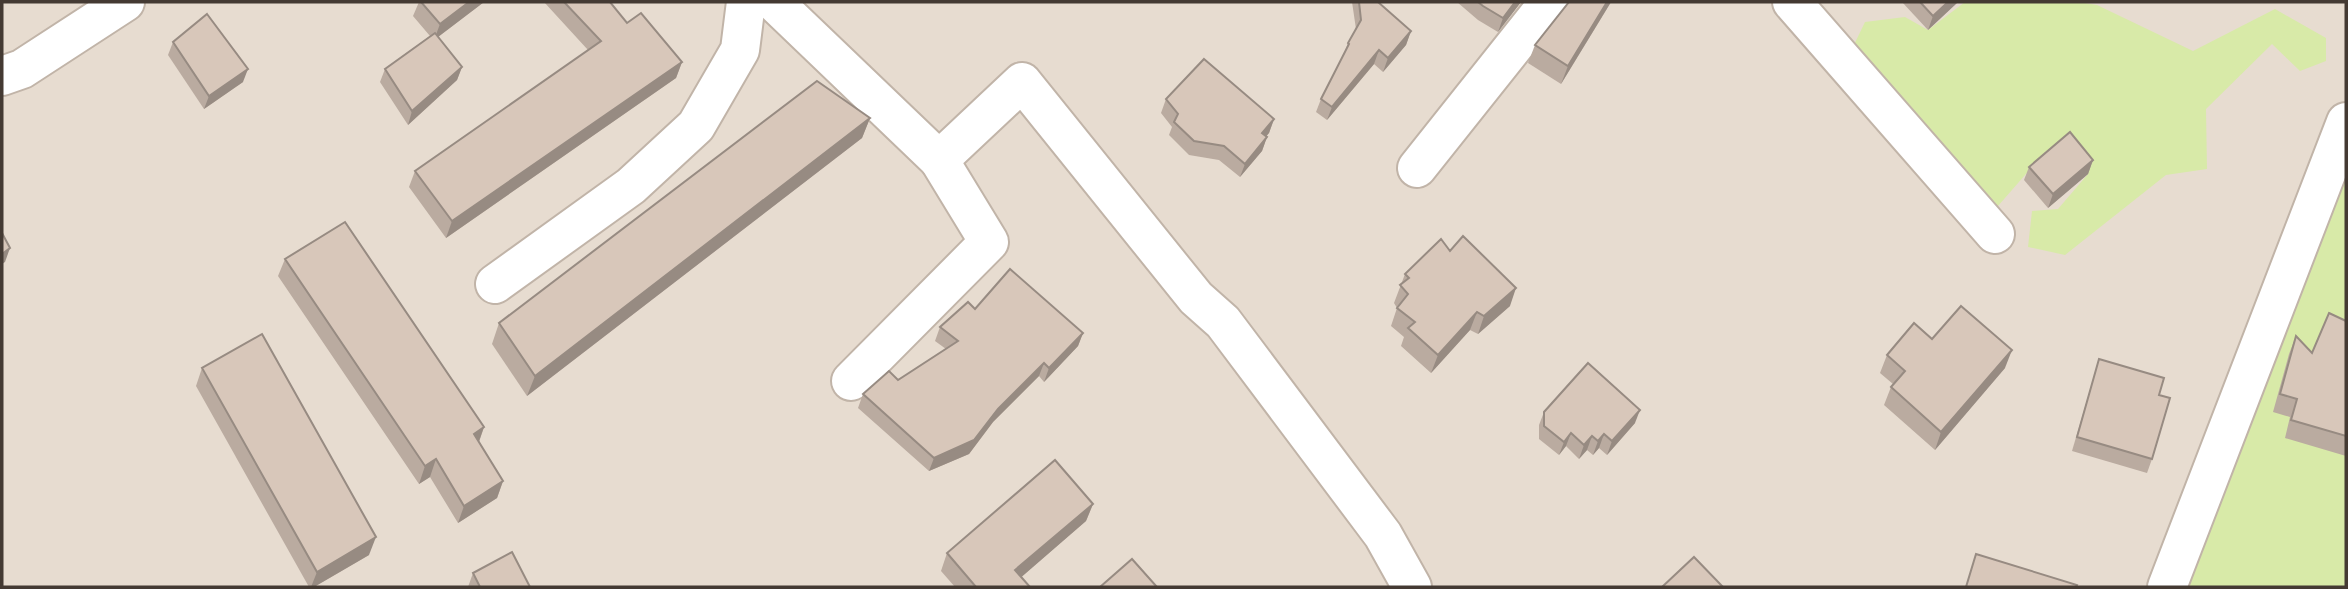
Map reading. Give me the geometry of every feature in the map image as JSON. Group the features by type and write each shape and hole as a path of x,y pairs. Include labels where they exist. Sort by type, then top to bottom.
{"street":[{"path":"2,76 22,69 125,2"},
{"path":"495,284 631,186 696,126 740,50 746,2"},
{"path":"774,2 939,160 989,242 851,381"},
{"path":"1417,168 1549,2"},
{"path":"1792,2 1995,234"},
{"path":"939,160 1022,82 1196,298 1223,322 1383,536 1412,587"},
{"path":"2167,587 2346,122"}],"shaded area":[{"path":"2,2 2346,2 2346,587 2,587"}],"green space":[{"path":"1965,2 2079,2 2097,5 2193,51 2275,9 2326,38 2326,61 2300,71 2272,44 2206,109 2207,169 2166,175 2065,255 2028,247 2032,211 2058,209 2088,174 2076,147 2046,151 1991,214 1850,53 1865,22 1905,17 1928,30"},
{"path":"2346,160 2346,587 2189,587"}],"building":[{"path":"421,2 469,2 440,24"},
{"path":"564,2 610,2 627,23 641,13 682,62 452,221 415,171 601,41"},
{"path":"1359,2 1378,2 1411,31 1388,58 1379,50 1332,107 1321,99 1361,20"},
{"path":"1478,2 1515,2 1503,18"},
{"path":"1569,2 1607,2 1568,66 1535,45"},
{"path":"1920,2 1948,2 1933,16"},
{"path":"207,14 248,69 209,96 173,42"},
{"path":"435,33 462,67 412,111 385,69"},
{"path":"1204,59 1274,119 1262,133 1267,137 1245,164 1224,146 1194,141 1174,122 1178,114 1166,99"},
{"path":"817,81 870,118 535,376 499,323"},
{"path":"2070,132 2093,160 2053,194 2029,167"},
{"path":"345,222 484,427 474,434 503,481 464,506 436,459 425,466 285,259"},
{"path":"2,233 10,248 2,254"},
{"path":"1463,236 1516,288 1484,316 1477,312 1438,355 1408,328 1415,322 1397,308 1408,294 1400,285 1409,278 1405,274 1441,239 1450,251"},
{"path":"1010,269 1083,333 1049,368 1044,363 998,409 974,440 934,458 863,394 889,371 898,380 958,341 940,327 968,302 975,309"},
{"path":"1961,306 2012,350 1941,432 1891,387 1905,371 1887,355 1914,323 1932,339"},
{"path":"2329,313 2346,321 2346,436 2291,420 2297,399 2280,394 2296,336 2312,353"},
{"path":"262,334 376,537 317,572 202,368"},
{"path":"2099,359 2164,378 2159,395 2170,398 2152,459 2077,437"},
{"path":"1588,363 1640,410 1612,441 1604,434 1598,441 1592,436 1584,445 1571,433 1564,442 1544,426 1544,412"},
{"path":"1055,460 1093,504 1015,570 1030,587 976,587 947,553"},
{"path":"512,552 530,587 480,587 473,573"},
{"path":"1976,554 2077,585 1966,587"},
{"path":"1694,557 1723,587 1662,587"},
{"path":"1132,559 1157,587 1100,587"}]}
